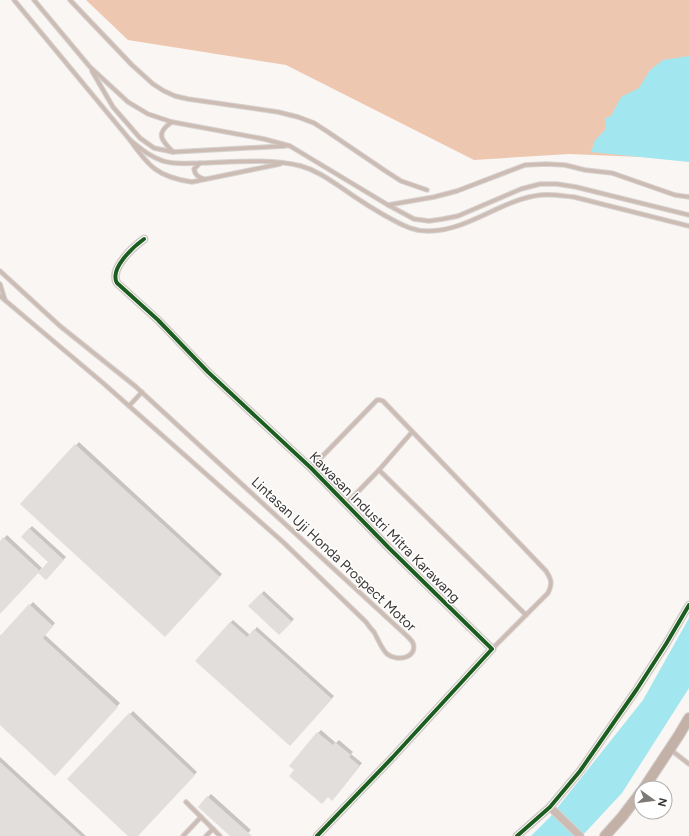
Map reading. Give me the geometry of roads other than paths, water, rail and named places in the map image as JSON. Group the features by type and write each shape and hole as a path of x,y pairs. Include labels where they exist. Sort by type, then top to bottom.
{"street":[{"name":"Kawasan Industri Mitra Karawang","path":"144,239 130,251 117,267 114,279 117,283 158,320 208,372 311,468 389,548 492,649 392,758 317,836"},
{"path":"517,836 552,808 580,771 617,719 666,644 689,605"},
{"path":"649,780 689,718"},
{"path":"605,836 633,802"},
{"path":"552,808 580,836"}],"lane":[{"path":"14,0 130,140 145,161 154,169 167,176 192,182 287,163"},
{"path":"34,0 90,67 128,102 148,114 172,122 264,139 290,146 414,219 429,221 458,216 521,188 540,184 557,184 576,187 689,215"},
{"path":"70,0 132,65 153,84 164,91 175,96 188,99 278,112 298,117 328,132 401,180 427,190"},
{"path":"90,67 113,107 140,138 154,148 173,152 290,146"},
{"path":"172,122 165,126 161,133 162,141 173,152"},
{"path":"130,140 149,155 164,162 287,163 316,172 382,214 409,228 428,231 445,230 462,226 524,199 541,195 556,194 574,197 689,226"},
{"path":"200,163 194,169 194,173 205,179"},
{"path":"388,205 434,197 456,191 525,165 546,164 565,165 586,170 612,173 675,195 689,197"},
{"name":"Lintasan Uji Honda Prospect Motor","path":"0,271 60,326 142,392 407,636 413,644 413,649 410,654 406,658 399,659 392,658 386,653 366,622 283,542 129,406 0,296"},
{"path":"0,284 6,301"},
{"path":"129,406 142,392"},
{"name":"Kawasan Industri Mitra Karawang","path":"311,468 377,400 383,401 546,571 551,579 552,585 548,593 492,649"},
{"path":"346,504 379,470 412,432"},
{"path":"379,470 526,615"},
{"path":"670,749 689,764"},
{"path":"186,802 220,836"},
{"path":"183,836 201,817"},
{"path":"206,836 212,829"}],"water":[{"path":"689,56 689,162 591,152 595,140 606,129 605,118 611,116 621,97 639,88 650,70 663,60"},
{"path":"689,618 689,688 622,793 582,836 531,836 550,817 643,700"}]}
